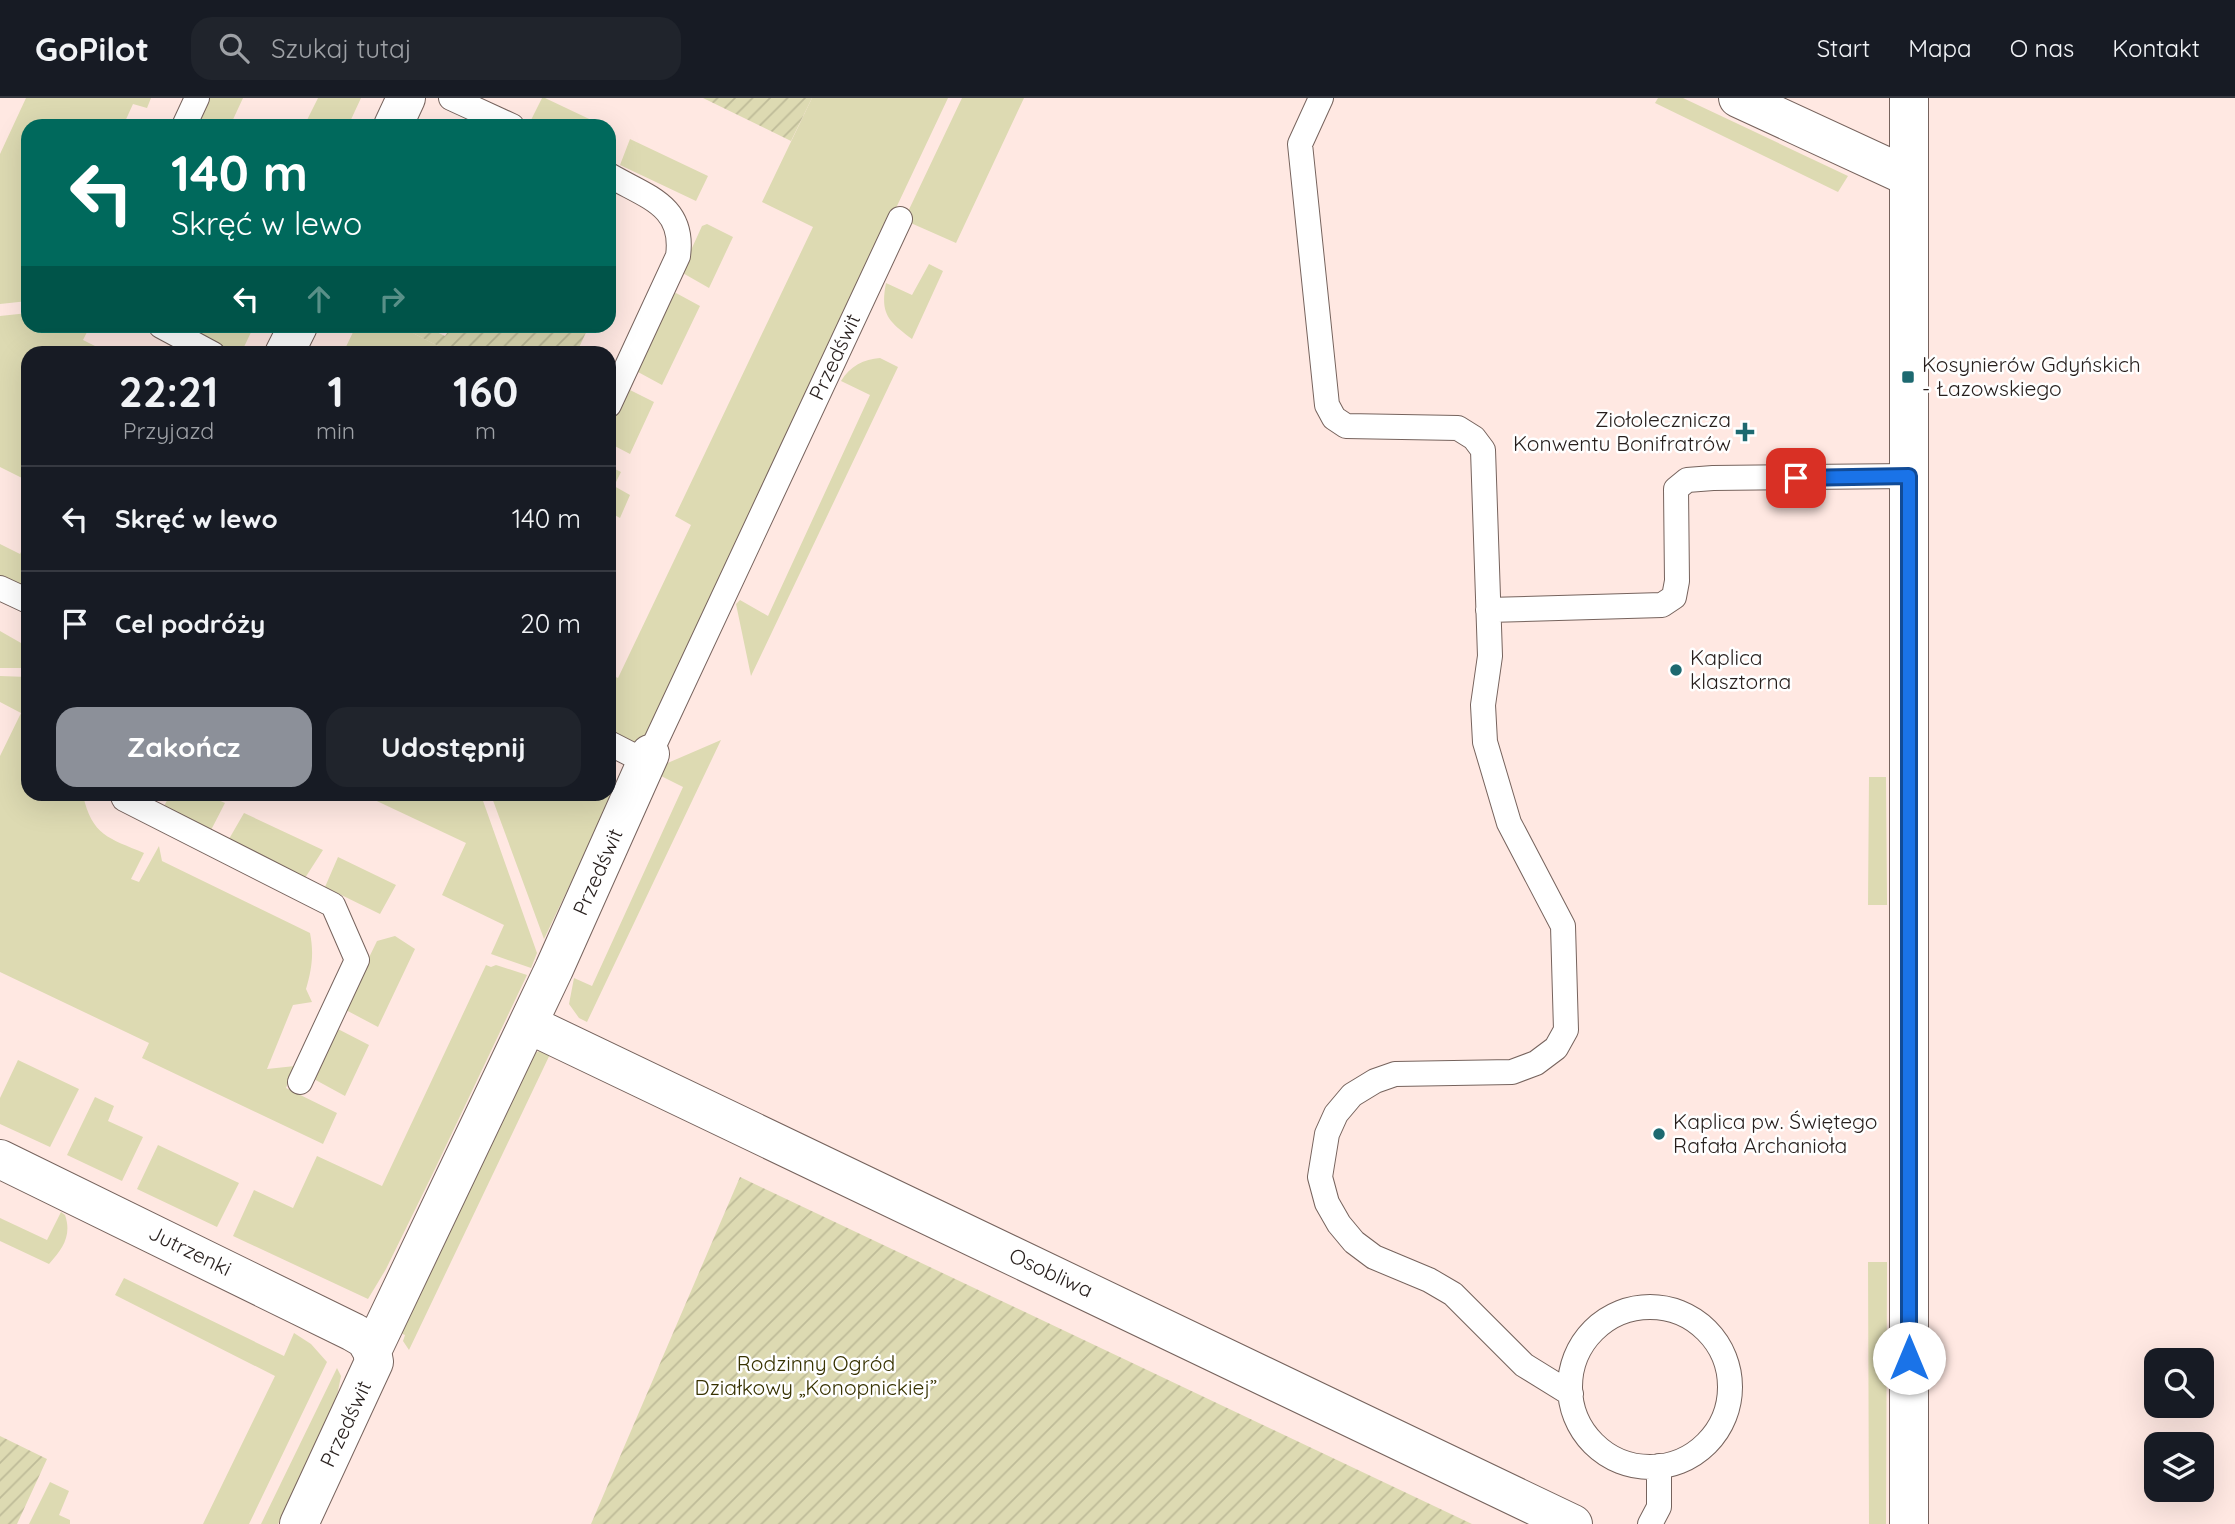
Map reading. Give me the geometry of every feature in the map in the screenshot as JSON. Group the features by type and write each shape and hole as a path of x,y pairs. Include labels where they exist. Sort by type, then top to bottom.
{"street":[{"path":"396,119 406,98"},
{"path":"1738,98 1909,177"},
{"path":"1909,98 1909,1524"},
{"name":"Przedświt","path":"299,1524 374,1362 372,1351 528,1024 648,758"},
{"name":"Osobliwa","path":"528,1024 1573,1524"},
{"name":"Jutrzenki","path":"0,1159 353,1332 365,1339 372,1351"}],"lane":[{"path":"187,119 197,98"},
{"path":"451,98 497,119"},
{"path":"1321,98 1300,144 1327,405 1334,418 1346,426 1458,428 1474,438 1483,450 1490,656 1483,705 1485,742 1509,823 1563,926 1566,1030 1556,1048 1536,1063 1512,1072 1395,1074 1375,1081 1352,1096 1336,1114 1327,1134 1320,1177 1327,1203 1353,1242 1374,1257 1429,1280 1453,1294 1524,1365 1571,1394"},
{"path":"616,179 666,208 675,221 680,239 678,256 616,390"},
{"name":"Przedświt","path":"648,758 900,219"},
{"path":"174,333 198,346"},
{"path":"1488,610 1662,605 1674,597 1677,581 1676,489 1687,480 1909,476"},
{"path":"0,588 21,598"},
{"path":"616,746 648,758"},
{"path":"128,801 333,905 357,960 300,1082"},
{"path":"1637,1307 1659,1307 1680,1312 1699,1322 1714,1338 1730,1377 1730,1399 1724,1419 1713,1437 1697,1452 1674,1464 1659,1466 1647,1467 1622,1462 1599,1449 1582,1429 1572,1404 1570,1378 1577,1353 1592,1331 1613,1315 1637,1307"},
{"path":"1650,1524 1659,1507 1659,1466"}],"green space":[{"path":"26,98 151,98 147,108 133,104 126,119 21,119 21,302 0,304 0,154"},
{"path":"210,98 243,98 233,119 200,119"},
{"path":"318,98 361,98 351,119 308,119"},
{"path":"542,98 545,98 589,119 532,119"},
{"path":"703,98 812,98 791,141"},
{"path":"812,98 948,98 641,748 616,736 616,677 618,678 691,525 675,516 813,227 762,202"},
{"path":"962,98 1024,98 956,243 904,220"},
{"path":"1658,98 1683,98 1848,176 1838,192 1655,103"},
{"path":"630,139 708,176 696,201 620,165"},
{"path":"707,224 733,237 709,288 681,272 702,226"},
{"path":"929,264 943,271 912,339 892,322 885,310 886,283 912,295"},
{"path":"676,293 700,306 662,385 638,372 638,366 669,295"},
{"path":"21,314 21,333 86,333 83,340 95,346 21,346 21,478 0,467 0,316"},
{"path":"196,333 251,333 244,346 223,346"},
{"path":"353,333 413,333 438,346 346,346"},
{"path":"413,333 439,333 445,336 447,333 586,333 580,346 438,346"},
{"path":"880,358 898,367 751,676 736,604 740,600 768,616 870,395 841,381 858,364"},
{"path":"630,390 654,402 630,454 616,447 616,412 625,391"},
{"path":"616,470 621,472 616,482"},
{"path":"616,487 630,495 620,518 616,516"},
{"path":"0,544 20,554 21,552 21,586 0,576"},
{"path":"0,631 21,643 21,668 0,668"},
{"path":"0,676 21,677 21,713 0,702"},
{"path":"21,713 21,801 85,801 91,819 104,834 144,853 131,879 139,882 159,846 162,861 310,933 312,961 306,989 312,1002 293,1005 267,1069 295,1066 286,1088 337,1113 323,1144 142,1058 149,1043 0,972 0,756"},
{"path":"721,740 587,1022 579,1018 569,1004 574,978 592,986 683,787 655,773 663,765"},
{"path":"1869,777 1886,777 1887,905 1868,905"},
{"path":"167,801 225,803 210,832 163,808"},
{"path":"377,801 483,801 537,953 531,968 491,954 504,925 442,895 466,843"},
{"path":"493,801 610,801 544,939"},
{"path":"244,813 323,850 305,878 229,839"},
{"path":"338,857 396,885 380,914 325,887"},
{"path":"395,936 415,949 378,1027 344,1009 377,941"},
{"path":"486,965 496,965 527,975 386,1269 368,1299 233,1236 254,1190 293,1208 317,1156 382,1186"},
{"path":"336,1028 369,1045 345,1096 312,1078"},
{"path":"545,1048 553,1048 409,1350 403,1341 405,1335 393,1330 531,1055"},
{"path":"18,1060 79,1089 50,1147 0,1124 0,1098"},
{"path":"95,1097 114,1106 108,1121 143,1137 122,1181 67,1155"},
{"path":"158,1145 239,1183 217,1227 137,1189"},
{"name":"Rodzinny Ogród Działkowy „Konopnickiej”","path":"740,1177 1472,1524 591,1524"},
{"path":"61,1212 67,1222 67,1235 49,1264 0,1241 0,1218 47,1240"},
{"path":"1868,1262 1887,1262 1886,1524 1869,1524"},
{"path":"124,1278 284,1356 294,1333 311,1344 327,1362 249,1524 203,1524 275,1376 115,1295"},
{"path":"337,1368 341,1376 335,1406 278,1524 261,1524"},
{"path":"0,1436 47,1459 17,1524 0,1524"},
{"path":"50,1482 69,1491 59,1515 70,1520 70,1524 29,1524"}],"place":[{"name":"Kosynierów Gdyńskich - Łazowskiego","path":"1908,377"},
{"name":"Ziołolecznicza Konwentu Bonifratrów","path":"1745,432"},
{"name":"Kaplica klasztorna","path":"1676,670"},
{"name":"Kaplica pw. Świętego Rafała Archanioła","path":"1659,1134"}],"route":[{"path":"1796,478 1909,476 1909,1358"}]}
